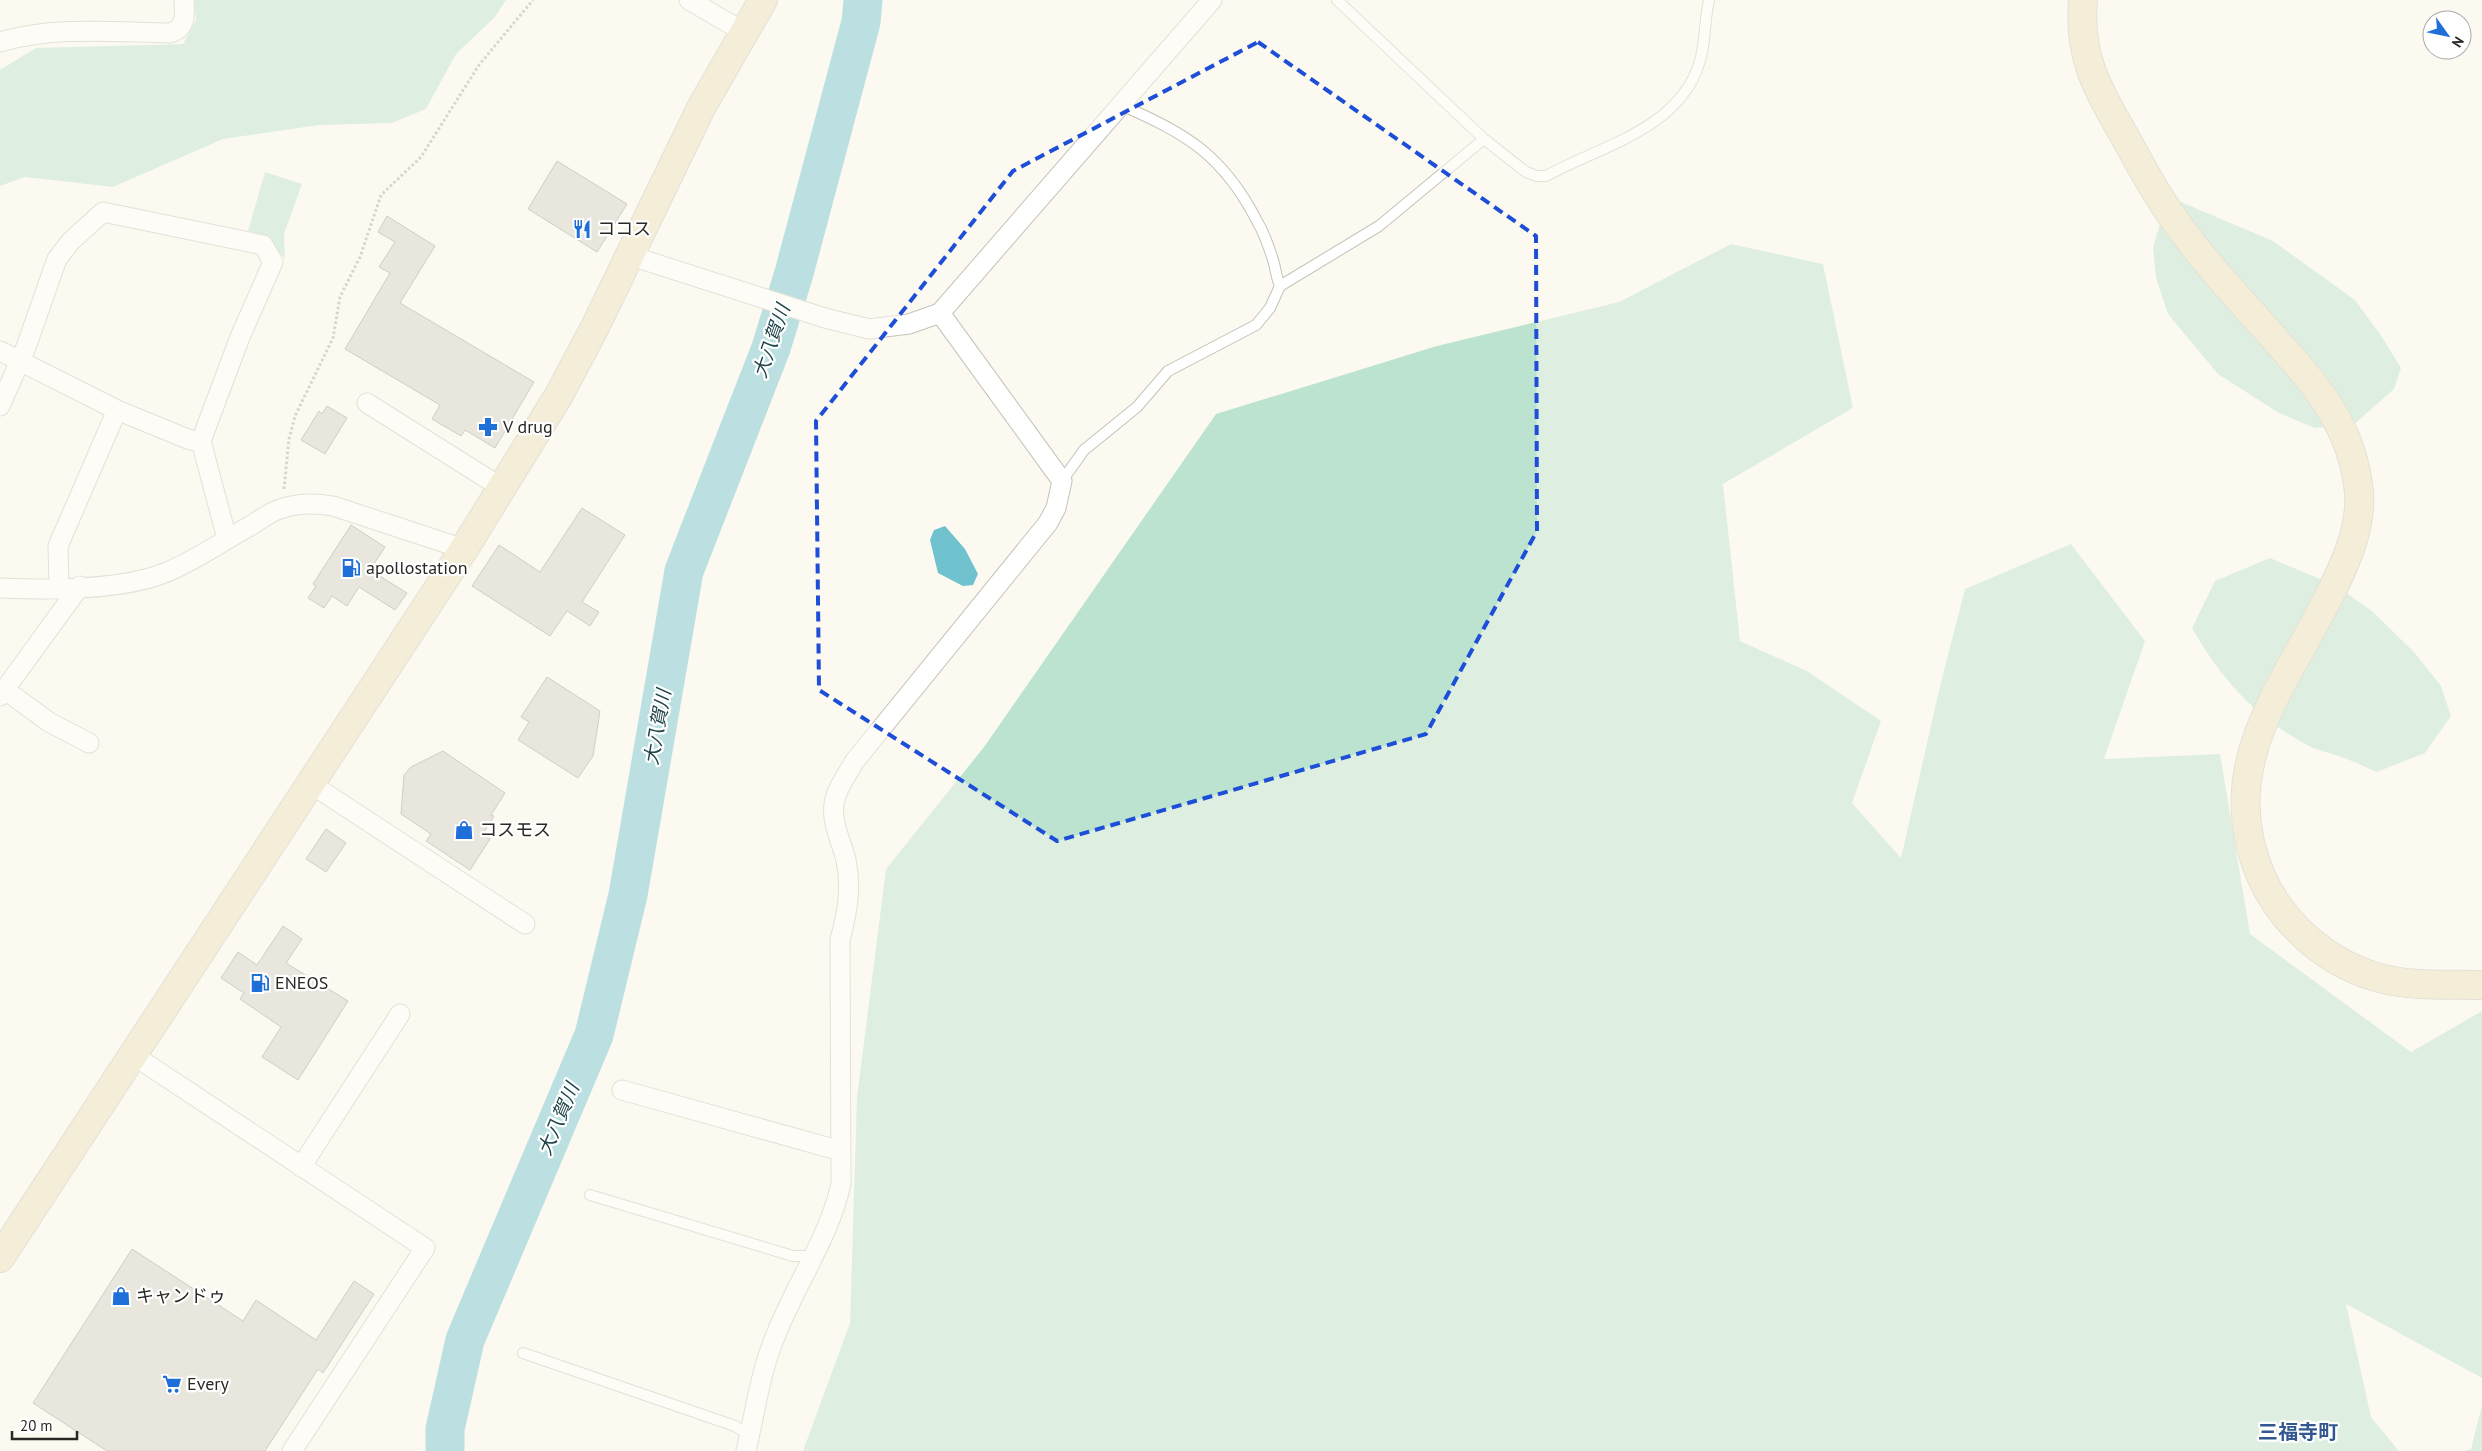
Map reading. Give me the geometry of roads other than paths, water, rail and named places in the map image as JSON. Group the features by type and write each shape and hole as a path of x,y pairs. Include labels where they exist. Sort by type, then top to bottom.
{"street":[{"path":"0,42 14,36 87,32 170,34 176,32 183,23 184,0"},
{"path":"689,0 744,32"},
{"path":"0,1258 464,549 560,395 595,328 628,255 702,106 763,0"},
{"path":"2083,0 2081,26 2084,49 2090,70 2101,96 2154,189 2187,237 2208,263 2324,396 2345,436 2357,476 2359,498 2355,536 2327,602 2277,689 2258,735 2251,760 2246,790 2245,820 2255,860 2262,878 2286,916 2299,932 2313,944 2350,967 2376,977 2400,982 2482,985"},
{"path":"628,255 825,318 869,329 909,324 940,313 1121,105 1206,2"},
{"path":"0,406 20,361 57,259 71,241 103,212 263,245 273,262 240,338 201,441 227,539"},
{"path":"748,1444 775,1337 835,1210 841,1184 840,940 850,905 849,877 835,821 834,804 836,796 854,762 1048,523 1056,508 1062,481 940,313"},
{"path":"0,352 117,410 190,440 201,441"},
{"path":"367,403 502,488"},
{"path":"59,588 58,546 117,410"},
{"path":"0,588 113,586 144,579 166,572 285,508 319,504 333,506 464,549"},
{"path":"80,586 2,693 49,722 90,743"},
{"path":"311,784 525,924"},
{"path":"302,1167 400,1014"},
{"path":"132,1055 424,1248 292,1451"},
{"path":"622,1090 841,1151"}],"lane":[{"path":"1337,0 1484,139 1526,172 1537,176 1546,176 1614,145 1661,118 1686,92 1694,78 1700,63 1709,0"},
{"path":"1121,105 1185,138 1213,157 1233,182 1258,222 1274,261 1280,286"},
{"path":"1062,481 1084,450 1137,407 1168,371 1256,326 1270,308 1280,286 1379,226 1484,139"},
{"path":"590,1195 793,1256 813,1256"},
{"path":"523,1353 734,1426 748,1444"}],"water":[{"path":"945,526 965,549 978,574 973,585 963,586 938,573 930,540 934,530"}],"waterway":[{"name":"大八賀川","path":"445,1451 445,1429 465,1340 594,1035 628,895 684,571 771,348 794,273 861,22 863,0"}],"place":[{"name":"ココス","path":"582,229"},
{"name":"V drug","path":"488,427"},
{"name":"apollostation","path":"351,568"},
{"name":"コスモス","path":"464,830"},
{"name":"ENEOS","path":"260,983"},
{"name":"キャンドゥ","path":"121,1296"},
{"name":"Every","path":"172,1384"}],"district":[{"name":"三福寺町","path":"2298,1432"}]}
